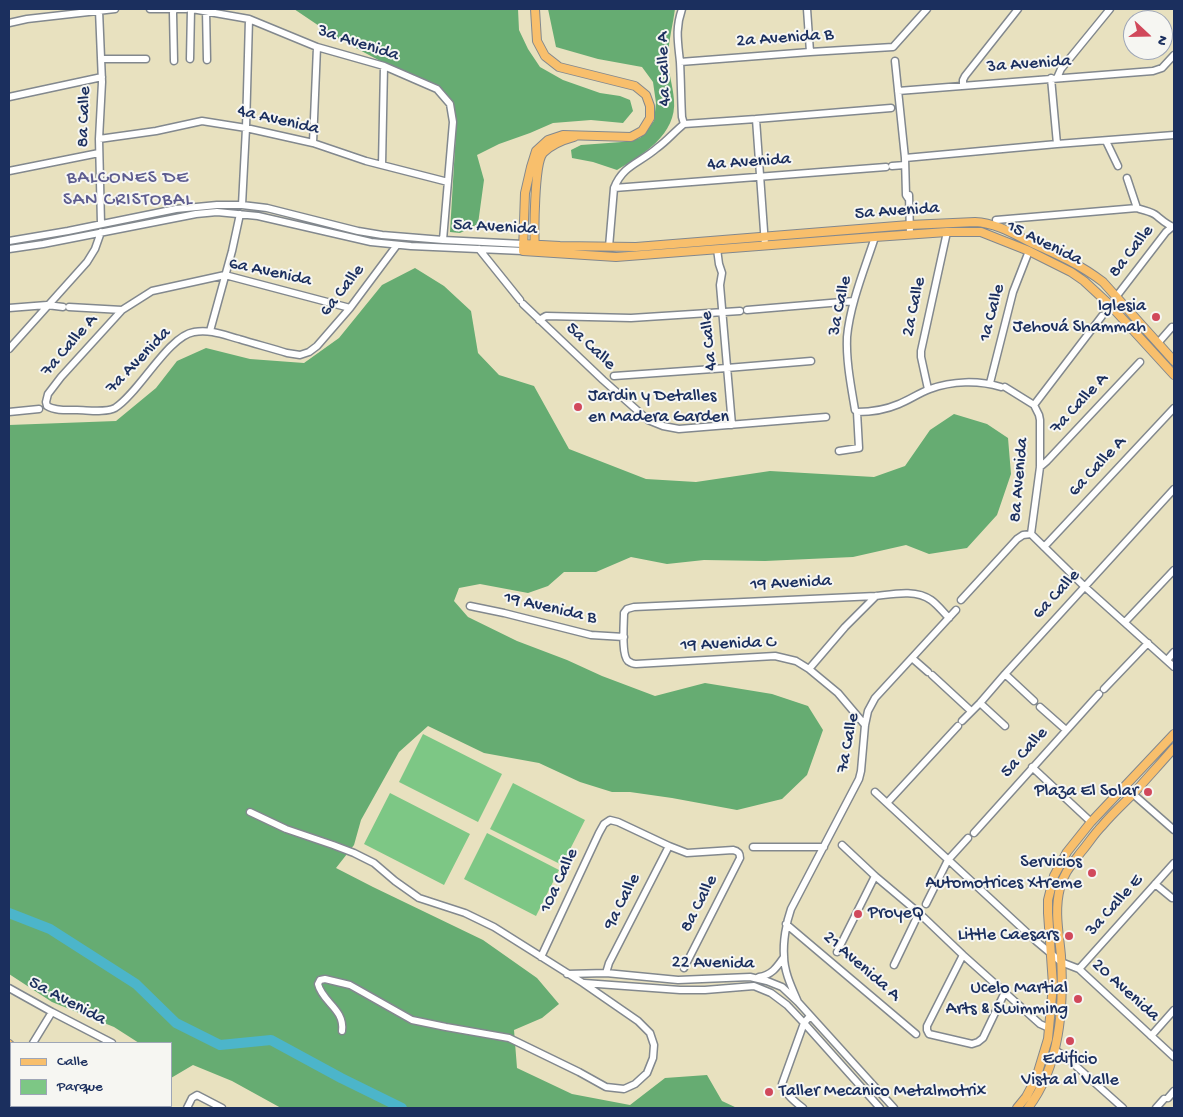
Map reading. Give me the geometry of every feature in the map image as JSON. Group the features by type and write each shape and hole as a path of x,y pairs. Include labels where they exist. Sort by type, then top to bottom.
{"main road":[{"path":"523,248 525,193 536,151 548,140 563,134 631,137 642,131 650,118 650,106 646,95 636,86 559,67 545,56 537,41 537,9"},
{"path":"535,249 538,169 542,154 559,141 586,134"},
{"name":"5a Avenida","path":"523,248 616,257 718,249 909,225 985,223"},
{"name":"15 Avenida","path":"985,223 1001,228 1070,260 1091,273 1103,282 1174,361"},
{"name":"5a Avenida","path":"535,249 636,247 981,232"},
{"name":"15 Avenida","path":"981,232 1029,251 1071,272 1084,281 1110,305 1174,375"},
{"path":"1017,1108 1026,1096 1038,1072 1049,1028 1053,985 1048,900 1054,876 1067,852 1091,822 1174,734"},
{"path":"1028,1108 1041,1089 1055,1050 1061,1002 1061,962 1056,915 1063,877 1101,827 1174,748"}],"street":[{"path":"9,23 27,19 115,9"},
{"path":"150,9 186,9"},
{"path":"174,9 174,61"},
{"path":"190,59 192,9"},
{"name":"3a Avenida","path":"192,9 249,19 317,47 384,66 437,89 450,104 453,122 448,182"},
{"name":"4a Calle A","path":"614,188 627,168 657,149 684,124 677,40 678,20 682,9"},
{"path":"807,9 810,52"},
{"name":"2a Avenida B","path":"680,62 893,47 927,9"},
{"path":"963,85 965,76 1018,9"},
{"path":"1058,144 1054,78 1110,9"},
{"name":"8a Calle","path":"99,10 102,78 99,139 100,224"},
{"path":"206,10 207,60"},
{"path":"242,205 249,19"},
{"path":"313,143 317,47"},
{"name":"3a Avenida","path":"898,91 1153,71 1162,68 1174,55"},
{"path":"101,60 146,59"},
{"path":"895,61 906,182 909,189 910,234"},
{"path":"382,165 384,66"},
{"path":"9,97 102,78"},
{"path":"684,124 891,108"},
{"path":"756,119 765,242"},
{"name":"4a Avenida","path":"99,139 202,121 246,128 313,143 366,161 448,182"},
{"name":"4a Avenida","path":"614,188 889,167 905,161 1058,144 1174,135"},
{"path":"1106,140 1118,166"},
{"path":"9,171 99,154"},
{"path":"1126,178 1140,209"},
{"path":"443,240 448,182"},
{"path":"609,247 614,188"},
{"name":"5a Avenida","path":"9,242 176,209 204,209 242,205 279,211 382,235 523,248"},
{"name":"5a Avenida","path":"9,249 70,239 204,209 280,220 366,241 397,245 479,249 523,248"},
{"path":"996,220 1140,209 1147,210 1173,227"},
{"path":"210,331 240,214"},
{"name":"8a Calle","path":"1116,297 1166,232 1173,227"},
{"path":"68,231 70,239"},
{"path":"9,349 87,262 95,249 101,232"},
{"path":"366,241 367,232"},
{"name":"2a Calle","path":"928,389 921,351 947,232"},
{"name":"3a Calle","path":"839,451 859,448 857,412 855,410 848,359 847,337 854,301 875,237"},
{"name":"6a Calle","path":"309,352 317,346 350,308 397,245"},
{"name":"5a Calle","path":"479,249 521,302 648,420 663,426 679,429 732,425"},
{"name":"4a Calle","path":"718,249 717,280 720,285 723,312 732,425"},
{"name":"1a Calle","path":"990,383 1013,292 1029,251"},
{"name":"6a Avenida","path":"122,310 152,291 225,275 350,308"},
{"path":"747,310 854,301"},
{"path":"9,308 47,305 122,310"},
{"name":"7a Calle A","path":"47,406 48,394 61,377 122,310"},
{"path":"539,320 546,316 631,318 740,310"},
{"path":"857,412 884,410 898,405 928,389 952,383 990,383 1003,387 1034,405 1102,316"},
{"path":"1158,343 1172,327"},
{"name":"7a Avenida","path":"47,406 60,410 98,411 113,409 183,335 193,332 210,331 287,353 300,355 309,352"},
{"path":"614,376 811,361"},
{"name":"7a Calle A","path":"1040,466 1047,461 1140,362"},
{"name":"8a Avenida","path":"1031,534 1040,466 1040,420 1034,405"},
{"name":"6a Calle A","path":"1044,547 1174,408"},
{"path":"9,412 39,409"},
{"path":"732,425 826,417"},
{"name":"6a Calle","path":"887,803 1174,489"},
{"path":"961,600 1017,539 1023,535 1031,534 1085,587 1174,667"},
{"path":"1125,622 1174,570"},
{"name":"19 Avenida","path":"624,637 624,613 627,609 648,606 910,593 924,596 932,601 949,618"},
{"path":"809,669 845,627 876,596"},
{"name":"19 Avenida B","path":"470,606 591,635 624,637"},
{"name":"7a Calle","path":"798,1002 784,957 786,924 791,909 859,778 868,711 875,698 956,610"},
{"name":"19 Avenida C","path":"624,637 624,652 627,661 636,664 776,656 796,661 809,669 838,693 865,726"},
{"name":"5a Calle","path":"974,833 1032,767 1148,643"},
{"path":"1167,660 1174,652"},
{"path":"912,658 971,711"},
{"path":"1005,674 1034,701"},
{"path":"980,703 1005,726"},
{"path":"1040,707 1066,730"},
{"path":"1032,767 1091,822"},
{"name":"20 Avenida","path":"875,792 1036,941 1061,962 1078,969 1174,1057"},
{"path":"1133,794 1174,830"},
{"path":"250,812 286,830 354,853 374,863 419,898 465,913 494,927 624,1010 650,1033 654,1045 653,1058 647,1073 635,1084 624,1089 606,1087 509,1038 412,1020 350,986 325,979 320,980 318,984 320,990 335,1008 342,1023 342,1031"},
{"name":"10a Calle","path":"541,957 604,824 610,820 618,822 669,846"},
{"path":"926,904 948,860 968,838"},
{"path":"842,845 874,876 918,913 1040,1024 1049,1028"},
{"name":"8a Calle","path":"669,846 687,852 733,850 738,852 740,858 684,968"},
{"name":"9a Calle","path":"606,973 609,963 669,846"},
{"path":"753,848 824,847"},
{"name":"3a Calle E","path":"1078,969 1174,863"},
{"path":"837,952 874,876"},
{"path":"1155,884 1172,898"},
{"path":"894,965 918,913"},
{"name":"21 Avenida A","path":"786,924 916,1034"},
{"path":"963,955 928,1026 928,1032 932,1035 972,1044 978,1042 984,1035 1005,992"},
{"path":"750,977 766,976 775,970 784,957"},
{"name":"22 Avenida","path":"567,974 606,973 678,980 750,977 782,987 798,1002 894,1108"},
{"path":"678,980 680,990"},
{"name":"22 Avenida","path":"583,983 680,990 754,986 771,993 787,1005 880,1108"},
{"name":"5a Avenida","path":"9,988 110,1042"},
{"path":"1152,1036 1174,1010"},
{"path":"34,1042 52,1012"},
{"path":"803,1108 782,1088 782,1084 804,1023 810,1016"},
{"path":"1055,1050 1067,1058 1123,1108"},
{"path":"1156,1108 1174,1091"},
{"path":"187,1108 192,1098 197,1095 222,1108"}],"green space":[{"path":"294,9 518,9 519,30 528,49 540,67 563,80 600,93 620,96 630,100 633,111 623,123 591,120 553,123 499,144 477,155 484,180 478,224 460,233 450,232 456,131 450,98 337,38"},
{"path":"548,9 675,9 668,54 674,100 670,123 664,133 647,150 617,170 593,162 572,158 571,150 581,145 622,142 640,138 654,121 656,103 653,82 642,67 598,59 556,47"},
{"path":"415,268 444,286 471,311 478,353 499,375 534,386 569,449 646,479 696,482 770,471 874,477 905,466 930,430 954,414 987,424 1008,438 1011,474 997,515 967,548 929,554 906,545 853,557 765,561 704,560 667,564 631,557 596,572 564,572 548,586 528,593 480,584 459,588 454,601 468,617 517,641 655,696 705,683 772,694 808,706 823,730 807,775 782,799 737,810 672,798 630,792 612,792 580,782 539,763 484,753 428,726 399,752 361,820 354,845 336,868 483,940 537,978 559,1004 542,1018 514,1030 517,1068 572,1094 630,1105 665,1078 707,1075 722,1101 737,1108 281,1108 232,1081 193,1065 172,1077 172,1042 137,1042 114,1027 52,1002 9,974 9,425 116,421 156,388 177,361 206,348 250,359 304,363 339,338 382,285"},
{"path":"423,734 502,774 478,822 399,782"},
{"path":"513,783 585,820 562,865 490,829"},
{"path":"390,793 470,834 444,885 364,844"},
{"path":"487,833 559,870 536,916 464,879"}],"waterway":[{"path":"9,913 50,929 136,984 176,1023 220,1045 271,1040 402,1108"}],"place":[{"name":"Iglesia Jehová Shammah","path":"1156,317"},
{"name":"Jardin y Detalles en Madera Garden","path":"578,407"},
{"name":"Plaza El Solar","path":"1148,792"},
{"name":"Servicios Automotrices Xtreme","path":"1092,873"},
{"name":"ProyeQ","path":"858,914"},
{"name":"Little Caesars","path":"1069,936"},
{"name":"Ucelo Martial Arts & Swimming","path":"1078,999"},
{"name":"Edificio Vista al Valle","path":"1070,1041"},
{"name":"Taller Mecanico Metalmotrix","path":"769,1092"}],"district":[{"name":"BALCONES DE SAN CRISTOBAL","path":"128,190"}]}
